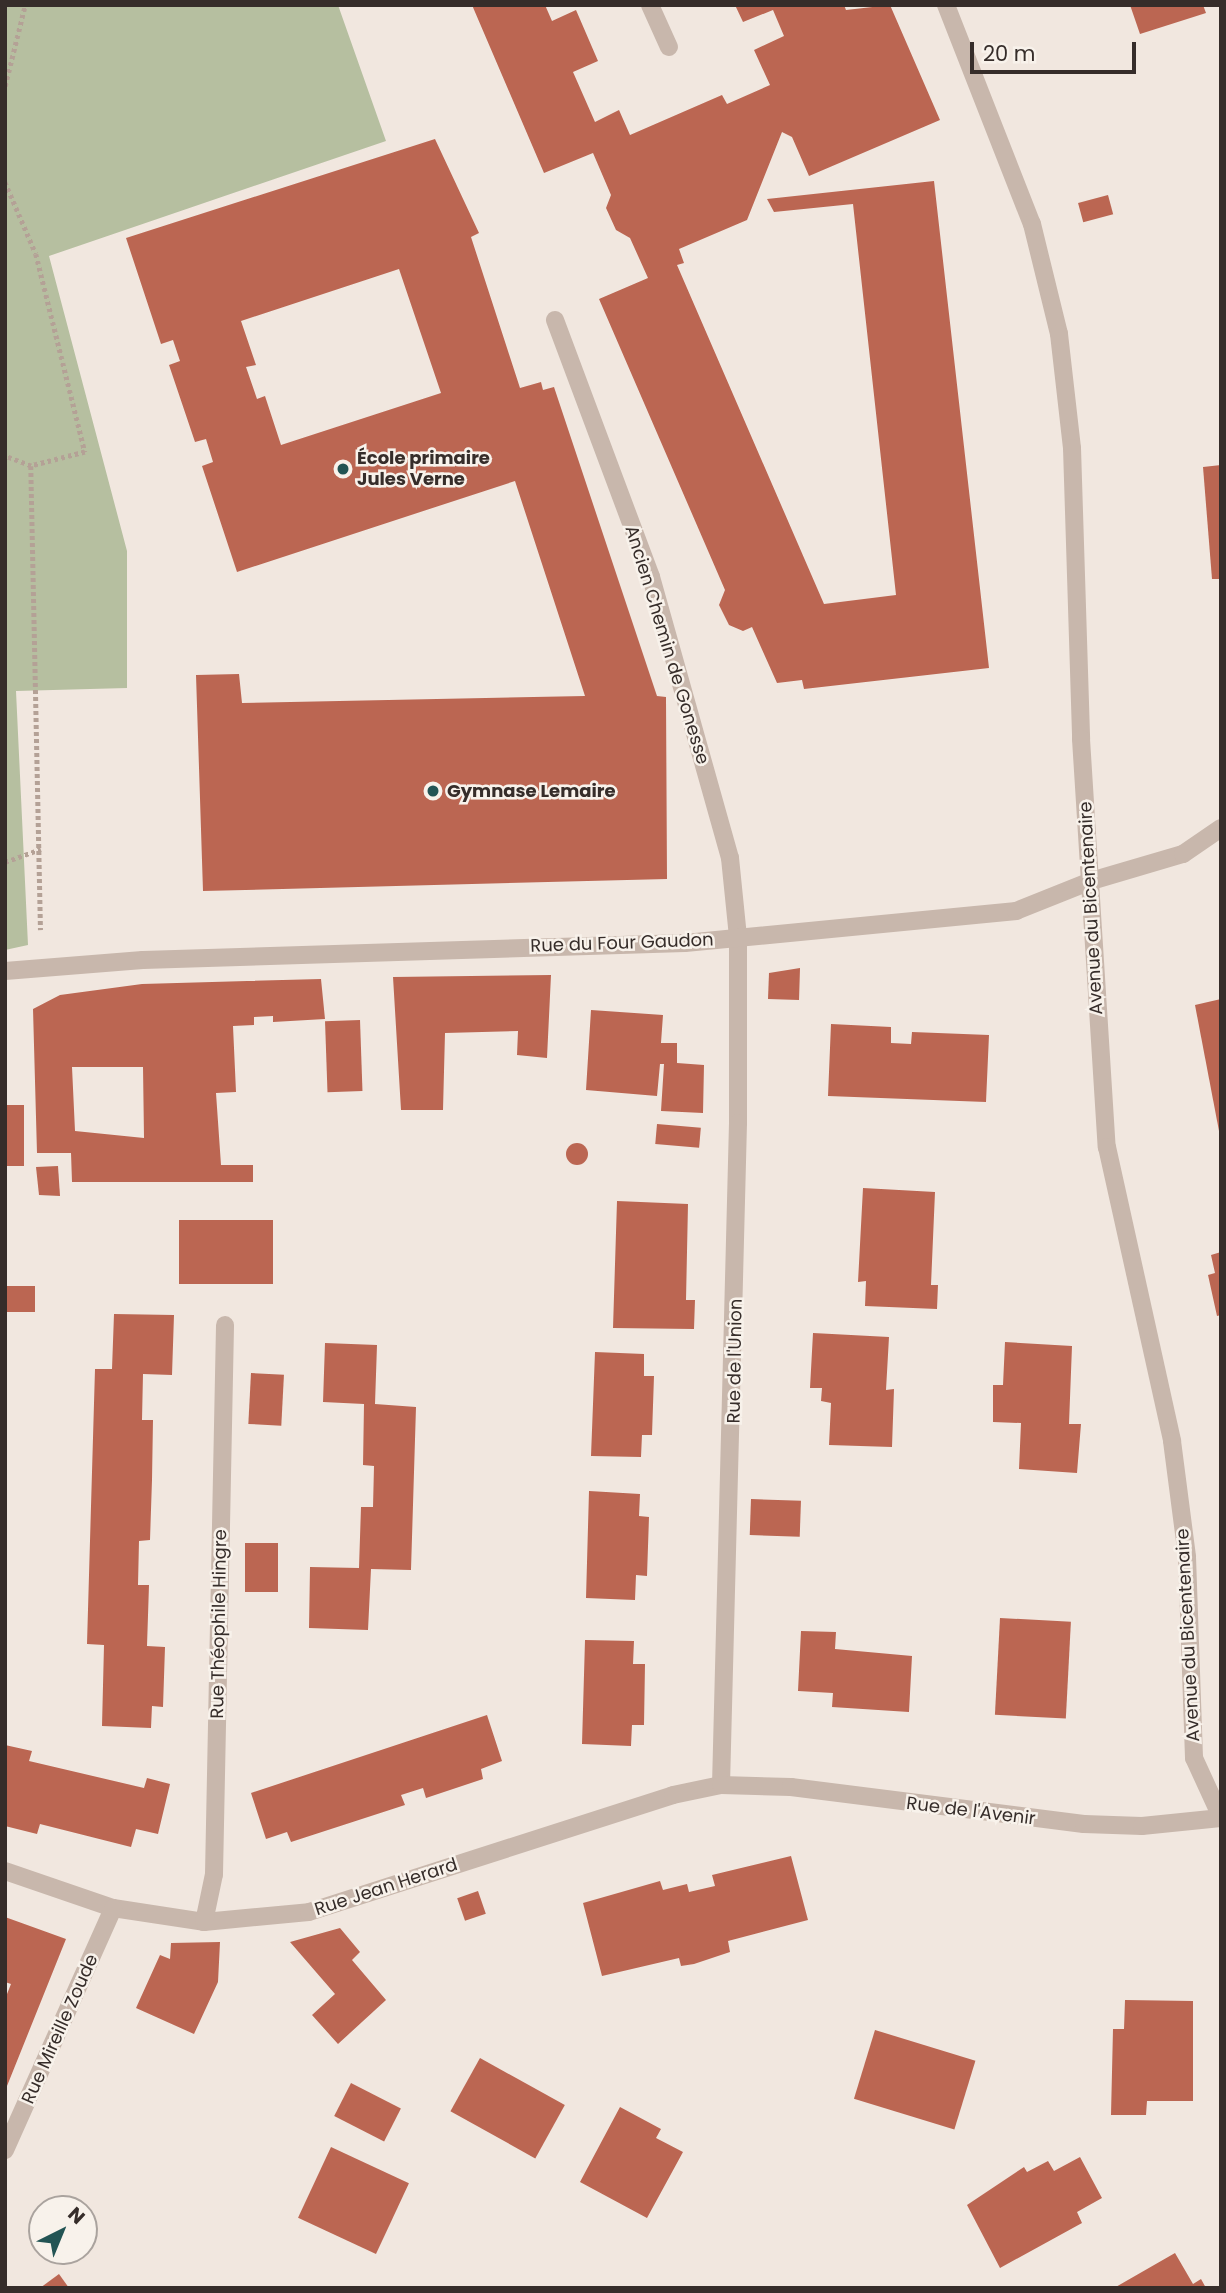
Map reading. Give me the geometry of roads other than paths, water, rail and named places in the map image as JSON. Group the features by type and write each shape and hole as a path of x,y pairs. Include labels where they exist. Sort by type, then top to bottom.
{"street":[{"path":"650,5 668,47"},
{"name":"Avenue du Bicentenaire","path":"946,5 1032,224 1059,334 1072,448 1091,881 1107,1147 1172,1441 1187,1557 1194,1758 1221,1817"},
{"name":"Ancien Chemin de Gonesse","path":"555,320 651,577 730,858 738,937"},
{"name":"Rue du Four Gaudon","path":"5,971 738,937 1016,911 1091,881 1183,854 1221,828"},
{"name":"Rue de l'Union","path":"721,1786 736,1358 738,937"},
{"name":"Rue Théophile Hingre","path":"204,1922 214,1874 225,1325"},
{"name":"Rue de l'Avenir","path":"721,1786 791,1787 1084,1824 1142,1826 1221,1817"},
{"name":"Rue Jean Herard","path":"5,1871 113,1908 204,1922 309,1912 673,1795 721,1786"},
{"name":"Rue Mireille Zoude","path":"5,2150 113,1908"}],"place":[{"name":"École primaire Jules Verne","path":"343,469"},
{"name":"Gymnase Lemaire","path":"433,791"}]}
